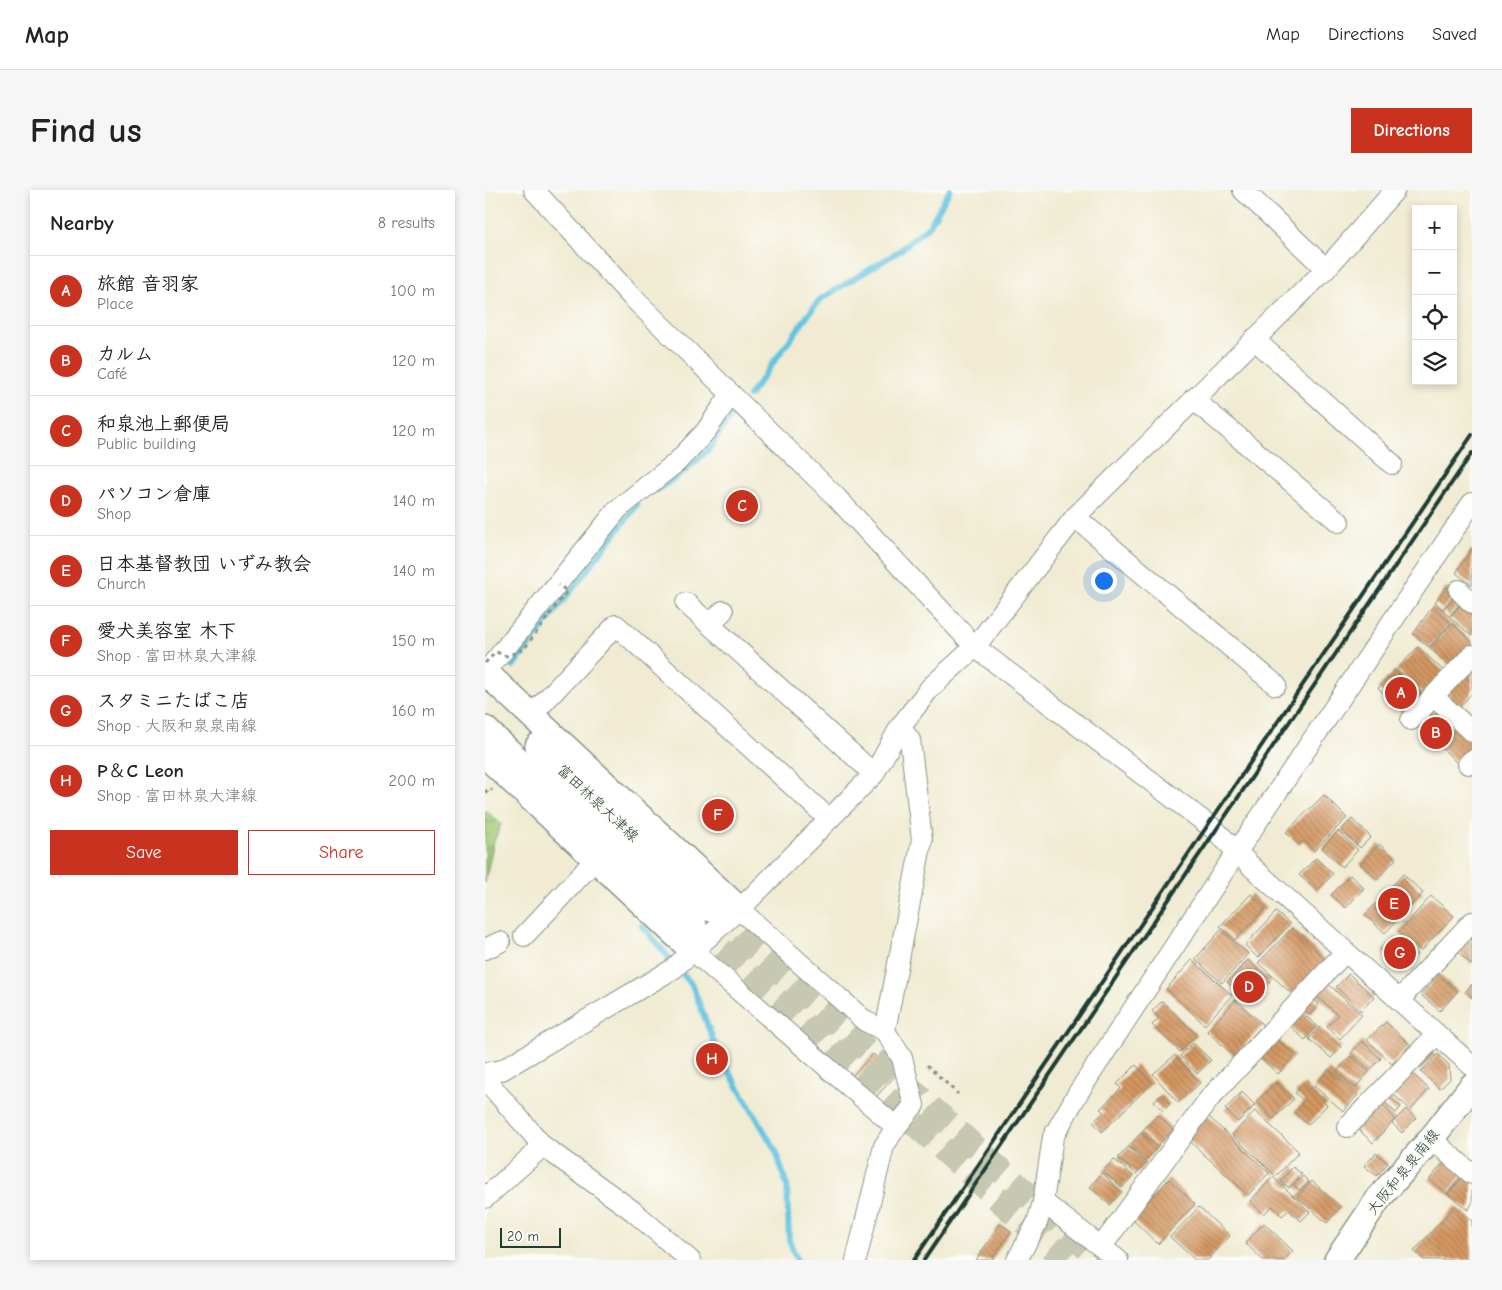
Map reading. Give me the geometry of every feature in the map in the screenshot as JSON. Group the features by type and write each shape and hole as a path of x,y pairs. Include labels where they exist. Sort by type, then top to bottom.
{"main road":[{"path":"485,673 740,910"},
{"name":"富田林泉大津線","path":"485,697 703,917 485,729"},
{"path":"485,755 693,951"},
{"name":"大阪和泉泉南線","path":"1337,1260 1379,1198 1431,1139 1472,1086"}],"street":[{"path":"534,190 631,296 836,497 975,647 1207,824 1472,1066"},
{"path":"1243,190 1326,269"},
{"path":"485,1073 502,1070 673,969 740,910 874,774 900,727 930,688 975,647 1075,517 1326,269 1395,190"},
{"path":"1254,339 1391,464"},
{"path":"485,673 618,509 677,462 706,431 731,394"},
{"path":"1193,399 1339,522"},
{"path":"1028,1256 1043,1202 1053,1137 1078,1093 1237,852 1472,503"},
{"path":"1075,517 1276,685"},
{"path":"686,603 717,618 874,774"},
{"path":"531,716 616,626 829,819"},
{"path":"1411,720 1472,654"},
{"path":"1433,696 1472,732"},
{"path":"885,1031 922,840 911,740 900,727"},
{"path":"524,936 595,860"},
{"path":"740,910 865,1021 885,1031 902,1058 914,1106 896,1127 884,1146 856,1260"},
{"path":"1399,1000 1472,922"},
{"path":"693,951 896,1127"},
{"path":"1101,1246 1209,1099 1345,952"},
{"path":"1347,1127 1436,1034"},
{"path":"485,1079 543,1146 633,1211 690,1260"},
{"path":"1431,1139 1472,1174"},
{"path":"485,1198 543,1146"},
{"path":"1043,1202 1065,1221 1118,1260"}],"path":[{"path":"485,663 496,652 507,656 524,649 567,591 558,585"},
{"path":"927,1065 958,1094"}],"green space":[{"path":"485,810 501,824 493,844 485,883"}],"building":[{"path":"1472,548 1472,585 1456,573"},
{"path":"1446,587 1455,595 1442,609 1435,603"},
{"path":"1456,596 1462,602 1449,616 1443,610"},
{"path":"1463,602 1472,610 1472,636 1450,617"},
{"path":"1433,606 1451,623 1429,647 1413,634"},
{"path":"1452,623 1472,641 1472,644 1451,667 1430,648"},
{"path":"1418,647 1446,673 1425,695 1397,669"},
{"path":"1472,666 1472,693 1458,709 1449,700 1450,689"},
{"path":"1395,670 1425,697 1407,715 1378,688"},
{"path":"1432,711 1438,711 1452,724 1436,741 1418,724"},
{"path":"1453,725 1472,741 1472,748 1457,763 1437,743"},
{"path":"1324,795 1347,818 1314,851 1303,841 1299,845 1286,832"},
{"path":"1352,819 1371,837 1360,848 1341,830"},
{"path":"1338,831 1358,850 1342,867 1322,848"},
{"path":"1379,844 1396,859 1377,879 1360,864"},
{"path":"1316,858 1333,874 1317,891 1299,875"},
{"path":"1403,874 1423,893 1385,933 1365,915"},
{"path":"1350,875 1364,888 1346,908 1331,895"},
{"path":"1251,894 1266,908 1235,940 1220,926"},
{"path":"1431,896 1454,916 1421,951 1399,932"},
{"path":"1276,912 1290,924 1258,958 1245,945"},
{"path":"1292,928 1326,960 1293,995 1258,963"},
{"path":"1221,930 1248,954 1222,983 1195,959"},
{"path":"1472,935 1472,965 1457,951"},
{"path":"1396,937 1417,954 1404,969 1383,952"},
{"path":"1192,960 1232,995 1205,1025 1166,989"},
{"path":"1248,960 1271,981 1250,1003 1227,982"},
{"path":"1349,974 1374,997 1361,1011 1336,987"},
{"path":"1439,974 1458,991 1440,1011 1421,995"},
{"path":"1324,980 1362,1015 1340,1039 1327,1027 1338,1015 1313,992"},
{"path":"1472,984 1472,998 1465,992"},
{"path":"1311,997 1319,1004 1310,1015 1301,1008"},
{"path":"1236,1000 1263,1025 1234,1056 1207,1031"},
{"path":"1162,1001 1197,1035 1180,1052 1152,1025 1159,1018 1152,1011"},
{"path":"1300,1011 1317,1026 1305,1040 1288,1024"},
{"path":"1386,1022 1410,1045 1392,1064 1367,1040"},
{"path":"1319,1027 1341,1047 1331,1058 1309,1039"},
{"path":"1275,1037 1295,1055 1278,1074 1258,1056"},
{"path":"1362,1041 1381,1059 1370,1070 1351,1053"},
{"path":"1193,1043 1211,1060 1197,1074 1180,1056"},
{"path":"1426,1046 1435,1054 1419,1070 1411,1063"},
{"path":"873,1054 896,1075 875,1098 852,1076"},
{"path":"1438,1054 1449,1065 1450,1079 1440,1089 1421,1072"},
{"path":"1175,1055 1200,1083 1178,1103 1153,1074"},
{"path":"1351,1056 1369,1072 1355,1088 1336,1072"},
{"path":"1136,1065 1152,1083 1102,1132 1093,1122 1104,1112 1100,1109 1121,1088 1117,1084"},
{"path":"1329,1069 1358,1095 1343,1111 1314,1086"},
{"path":"1408,1070 1429,1089 1411,1110 1390,1091"},
{"path":"1277,1082 1294,1099 1273,1119 1256,1101"},
{"path":"1304,1084 1327,1105 1308,1125 1294,1112 1304,1101 1295,1093"},
{"path":"1242,1092 1255,1105 1238,1122 1225,1109"},
{"path":"1161,1095 1170,1104 1163,1111 1154,1101"},
{"path":"1387,1095 1401,1107 1396,1113 1382,1100"},
{"path":"1380,1102 1395,1119 1373,1143 1356,1127"},
{"path":"1406,1109 1416,1118 1402,1133 1392,1123"},
{"path":"1255,1111 1299,1152 1276,1176 1232,1135"},
{"path":"1158,1115 1173,1130 1157,1146 1142,1131"},
{"path":"1207,1115 1269,1173 1248,1195 1185,1137"},
{"path":"1141,1133 1157,1148 1145,1161 1129,1146"},
{"path":"1128,1147 1146,1163 1136,1174 1118,1158"},
{"path":"1376,1153 1388,1163 1377,1176 1364,1166"},
{"path":"1448,1157 1466,1170 1447,1194 1429,1180"},
{"path":"1114,1159 1133,1176 1122,1188 1103,1171"},
{"path":"1293,1167 1302,1174 1289,1188 1281,1181"},
{"path":"1467,1172 1472,1176 1472,1204 1468,1210 1448,1194"},
{"path":"1102,1173 1122,1192 1110,1205 1090,1187"},
{"path":"1303,1176 1309,1182 1300,1191 1294,1185"},
{"path":"1273,1177 1310,1212 1301,1221 1289,1210 1282,1216 1272,1206 1264,1214 1250,1201"},
{"path":"1169,1179 1195,1204 1158,1244 1132,1219"},
{"path":"1312,1181 1341,1207 1327,1223 1297,1197"},
{"path":"1455,1206 1472,1221 1472,1260 1424,1260 1414,1251"},
{"path":"1199,1207 1230,1236 1208,1260 1195,1260 1170,1237"},
{"path":"1264,1223 1293,1251 1284,1260 1263,1260 1245,1243"},
{"path":"1000,1224 1011,1231 992,1260 976,1260"}],"waterway":[{"path":"749,396 819,300 898,252 930,225 950,190"},
{"path":"657,490 685,471 710,448 732,414"},
{"path":"513,666 637,505"},
{"path":"642,926 671,960"},
{"path":"681,972 692,985 719,1055 776,1151 787,1186 789,1240 797,1260"}],"tunnel":[{"path":"711,909 1100,1260"},
{"path":"694,925 1066,1260"}],"railway":[{"path":"914,1260 1472,435"},
{"path":"924,1260 1472,453"}],"place":[{"name":"和泉池上郵便局","path":"742,506"},
{"name":"旅館 音羽家","path":"1401,693"},
{"name":"カルム","path":"1436,733"},
{"name":"愛犬美容室 木下","path":"718,815"},
{"name":"日本基督教団 いずみ教会","path":"1394,904"},
{"name":"スタミニたばこ店","path":"1400,953"},
{"name":"パソコン倉庫","path":"1249,987"},
{"name":"P＆C Leon","path":"712,1059"}]}
